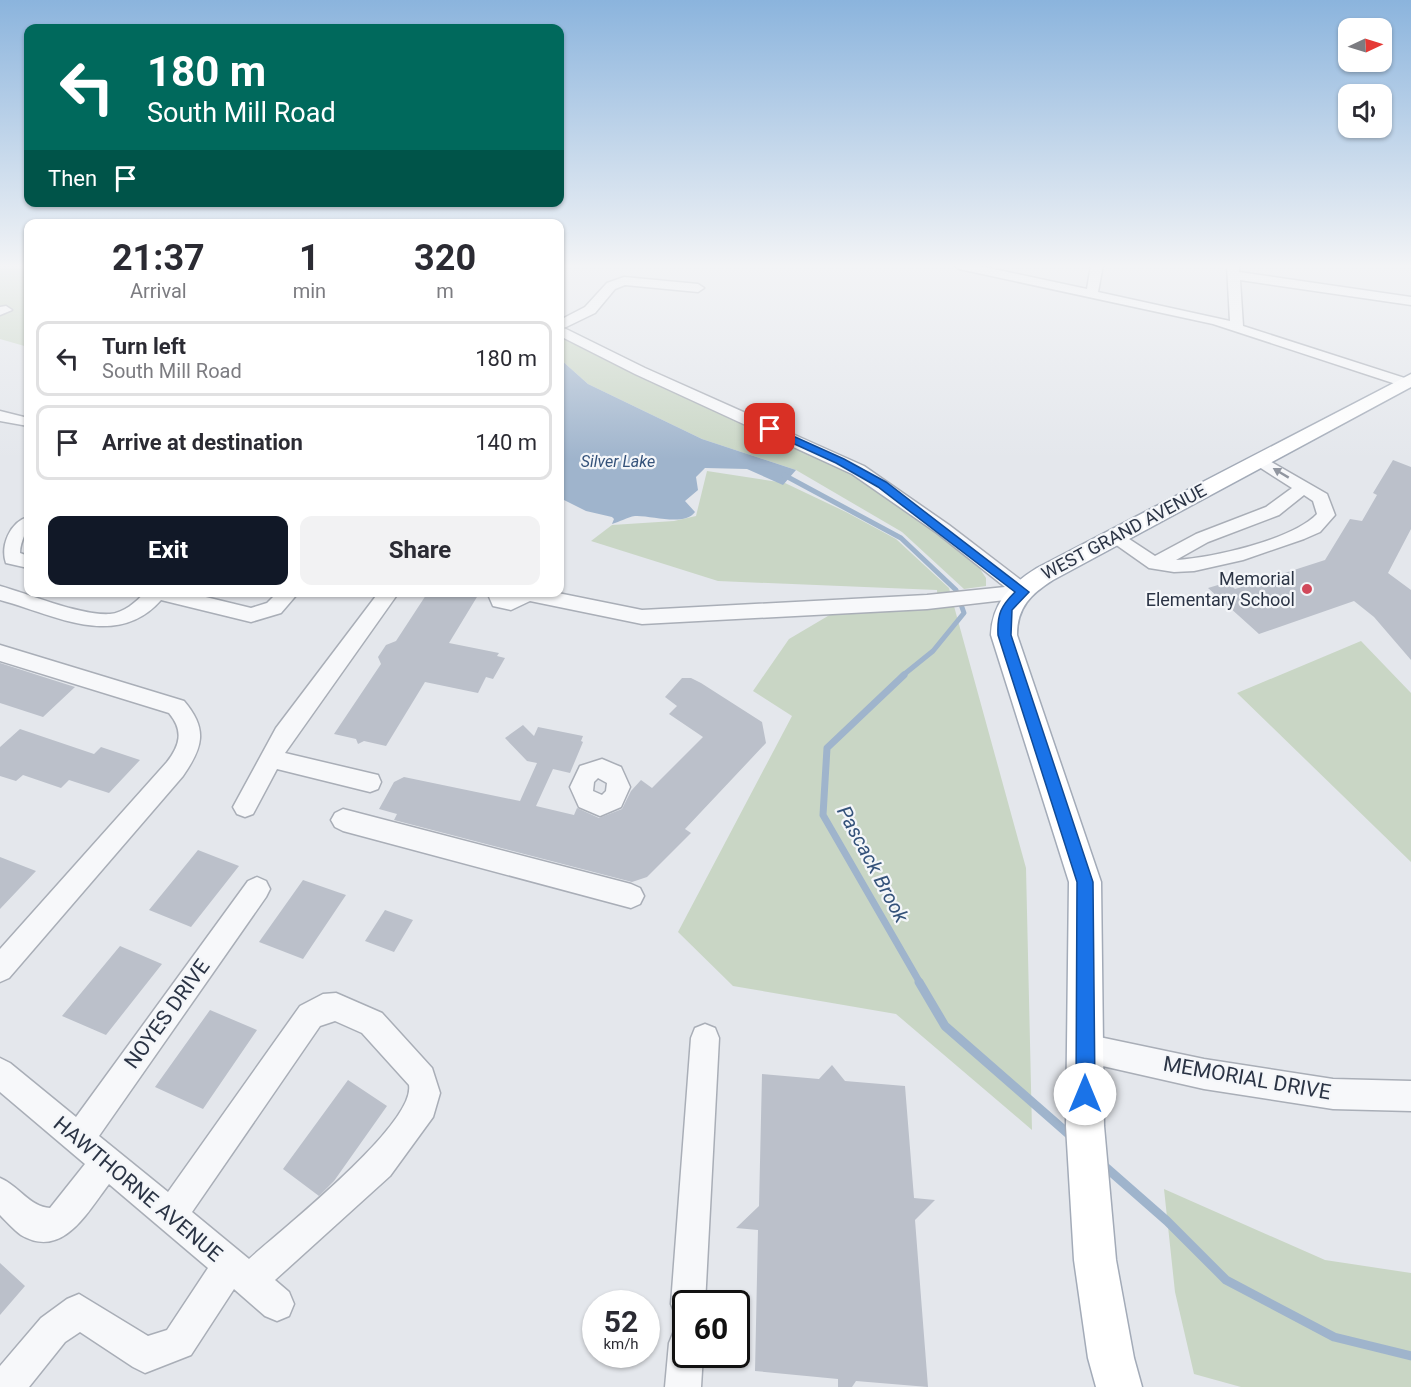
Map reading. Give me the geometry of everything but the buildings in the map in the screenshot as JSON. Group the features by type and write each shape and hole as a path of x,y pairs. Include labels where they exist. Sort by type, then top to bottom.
{"main road":[{"name":"WEST GRAND AVENUE","path":"1119,1387 1111,1358 1095,1260 1085,1126 1085,882 1004,635 1003,619 1006,609 1045,574 1409,382"}],"street":[{"path":"1246,330 1409,382"},
{"path":"564,333 640,371 858,470 943,529 1023,592"},
{"path":"0,416 24,421"},
{"path":"1114,537 1155,564 1179,567 1204,564 1314,528 1326,515 1322,498 1259,460"},
{"path":"1155,564 1209,534 1260,517 1296,497 1303,486"},
{"path":"24,527 15,536 10,552 12,559 24,561"},
{"path":"545,597 642,617 927,602 1023,592"},
{"path":"0,593 102,621 120,619 141,609 152,597"},
{"path":"172,597 251,615 274,608 285,597"},
{"path":"245,807 284,734 386,597"},
{"path":"498,597 500,601 509,603 523,597"},
{"path":"0,653 176,707 187,718 191,731 183,758 175,769 0,969"},
{"path":"272,759 370,782"},
{"path":"344,820 631,896"},
{"name":"NOYES DRIVE","path":"78,1139 257,889"},
{"path":"6,1387 53,1330 79,1311 145,1355 179,1343 239,1273 379,1165 422,1106 425,1093 422,1078 372,1023 336,1007 323,1008 310,1016 172,1214"},
{"path":"689,1290 705,1038"},
{"name":"MEMORIAL DRIVE","path":"1085,1048 1204,1074 1333,1094 1411,1096"},
{"name":"HAWTHORNE AVENUE","path":"0,1073 172,1214 277,1304"},
{"path":"0,1194 32,1223 57,1224 107,1162"},
{"path":"683,1387 684,1368"}],"green space":[{"path":"0,330 24,330 24,346 0,339"},
{"path":"564,339 668,389 842,467 892,497 980,569 986,578 986,586 964,589 902,532 796,470 702,439 588,384 564,363"},
{"path":"707,471 785,483 846,512 896,539 949,588 1026,868 1032,1130 896,1014 733,986 678,932 792,716 753,691 789,639 833,613 938,606 937,590 718,581 591,541 612,525 674,521 696,516"},
{"path":"1361,641 1411,693 1411,862 1237,693"},
{"path":"1164,1189 1325,1260 1411,1273 1411,1387 1241,1387 1194,1374 1175,1292"}],"water":[{"name":"Silver Lake","path":"564,363 588,384 702,439 796,470 783,485 747,469 705,468 696,477 698,490 685,501 695,512 683,519 635,516 612,524 614,519 612,517 586,511 564,500"}],"waterway":[{"name":"Pascack Brook","path":"784,475 901,538 956,590 964,613 933,651 902,676"},
{"name":"Pascack Brook","path":"904,675 827,748 823,815 920,983"},
{"name":"Pascack Brook","path":"919,982 945,1026 1072,1137"},
{"name":"Pascack Brook","path":"1102,1164 1167,1221 1226,1280 1334,1337 1411,1356"}],"place":[{"name":"Memorial Elementary School","path":"1307,589"}],"route":[{"path":"770,429 858,470 882,485 943,529 1023,592 1006,609 1003,619 1004,635 1085,882 1085,1094"}]}
